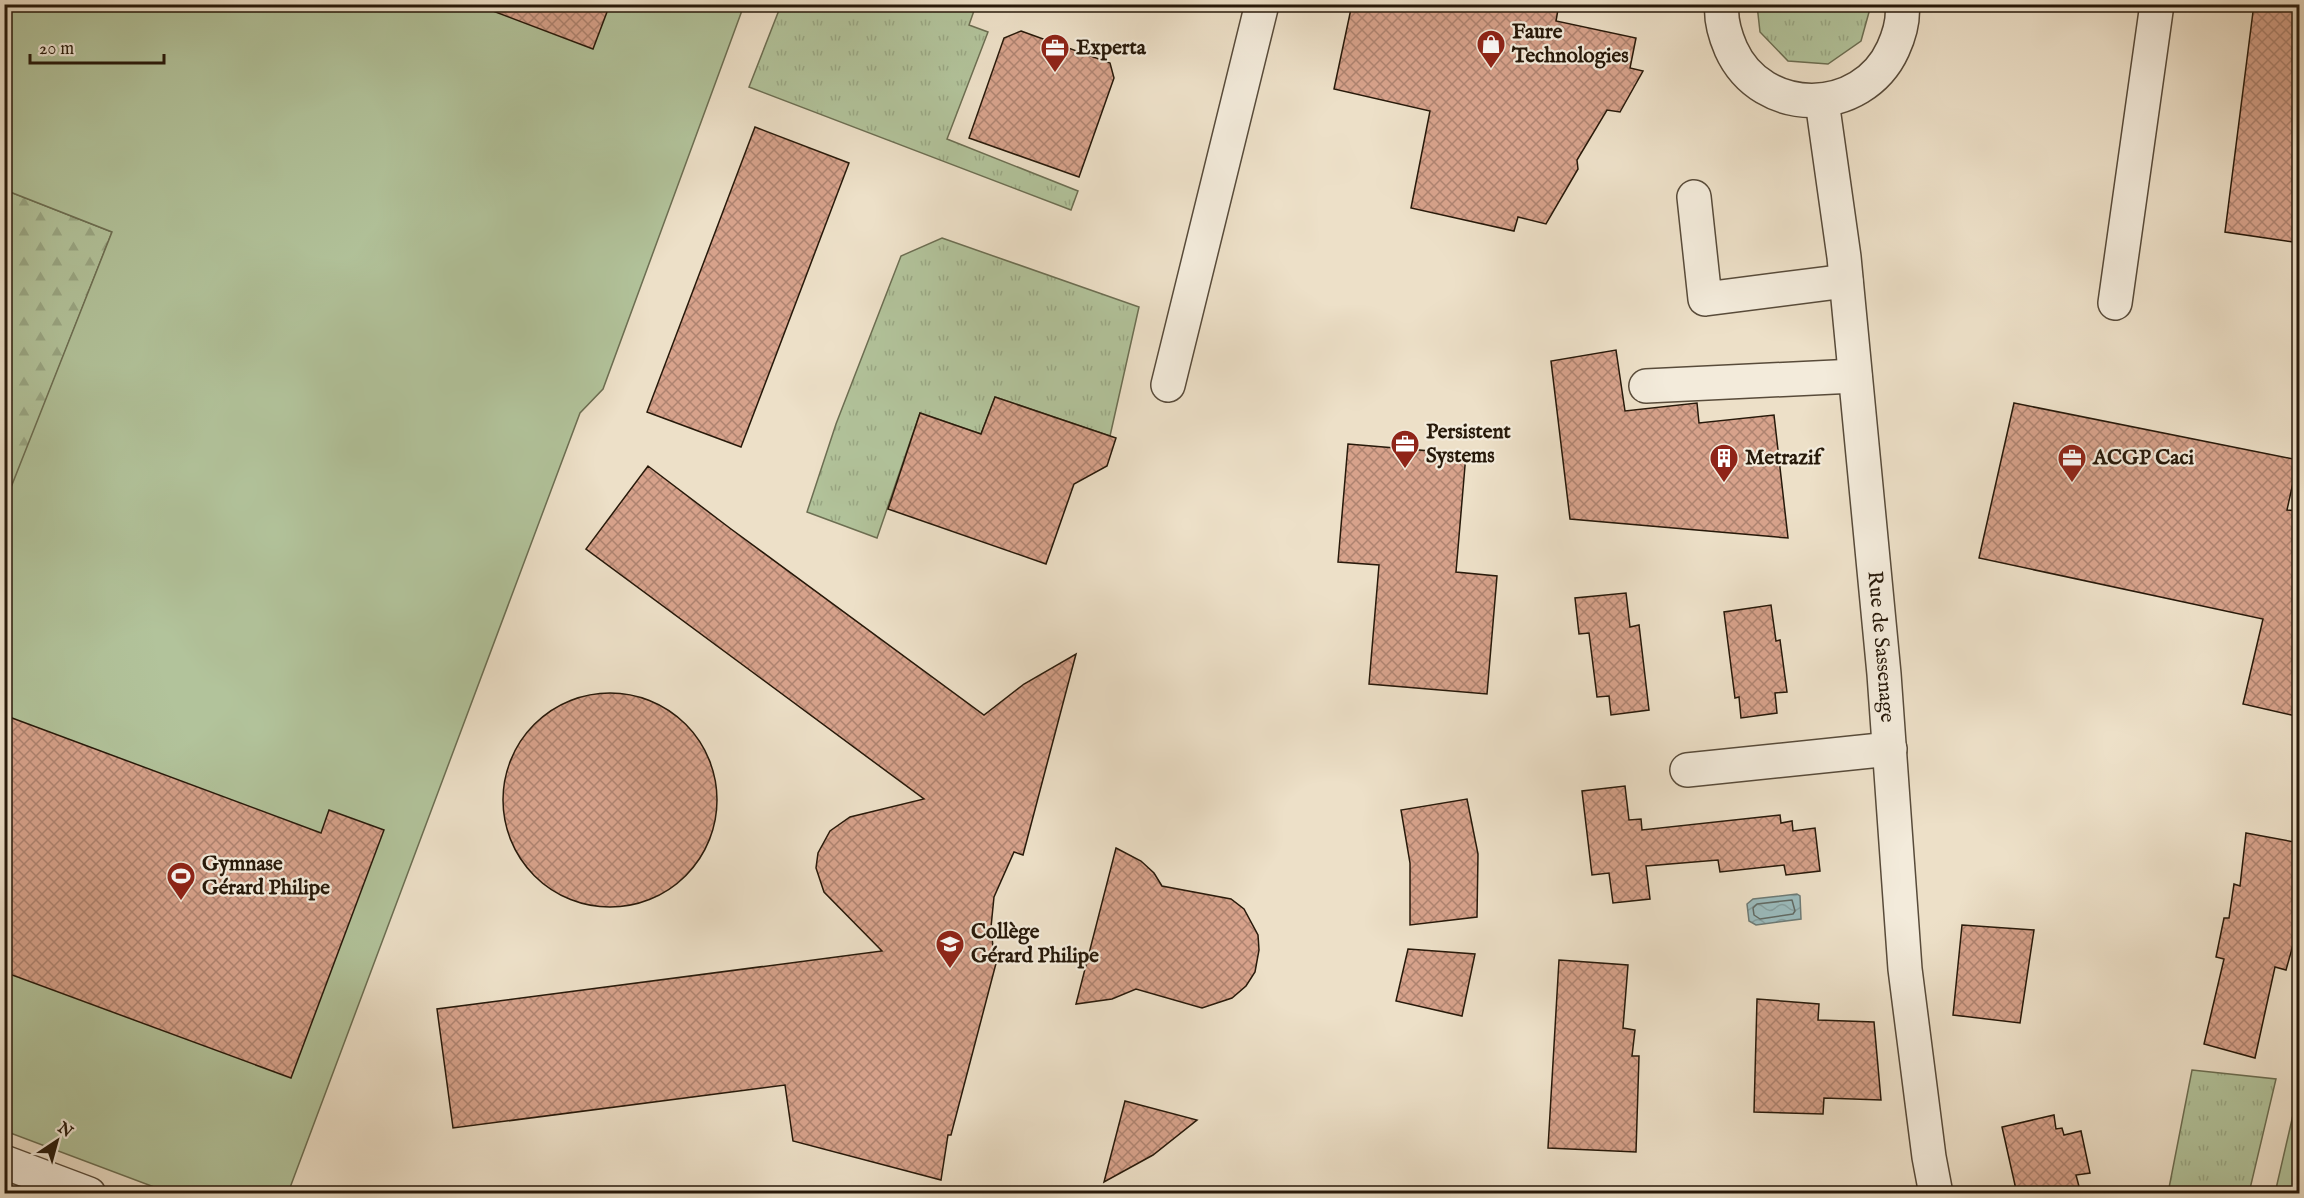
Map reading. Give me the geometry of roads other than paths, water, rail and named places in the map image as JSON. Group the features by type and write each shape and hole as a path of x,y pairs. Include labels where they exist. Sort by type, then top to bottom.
{"street":[{"path":"1168,385 1262,4"},
{"path":"1722,4 1725,35 1736,59 1752,79 1773,92 1797,100 1822,101 1848,94 1871,80 1888,59 1900,35 1902,4"},
{"path":"2115,303 2157,4"},
{"name":"Rue de Sassenage","path":"1822,101 1846,280 1890,749 1905,969 1929,1157 1936,1194"},
{"path":"1694,198 1705,299 1846,280"},
{"path":"1646,386 1855,376"},
{"path":"1687,770 1890,749"},
{"path":"4,1162 89,1194"}],"water":[{"path":"1797,894 1800,896 1801,919 1756,925 1749,921 1747,904 1753,899"}],"place":[{"name":"Faure Technologies","path":"1491,70"},
{"name":"Experta","path":"1055,74"},
{"name":"Persistent Systems","path":"1405,470"},
{"name":"Metrazif","path":"1724,484"},
{"name":"ACGP Caci","path":"2072,484"},
{"name":"Gymnase Gérard Philipe","path":"181,902"},
{"name":"Collège Gérard Philipe","path":"950,970"}]}
